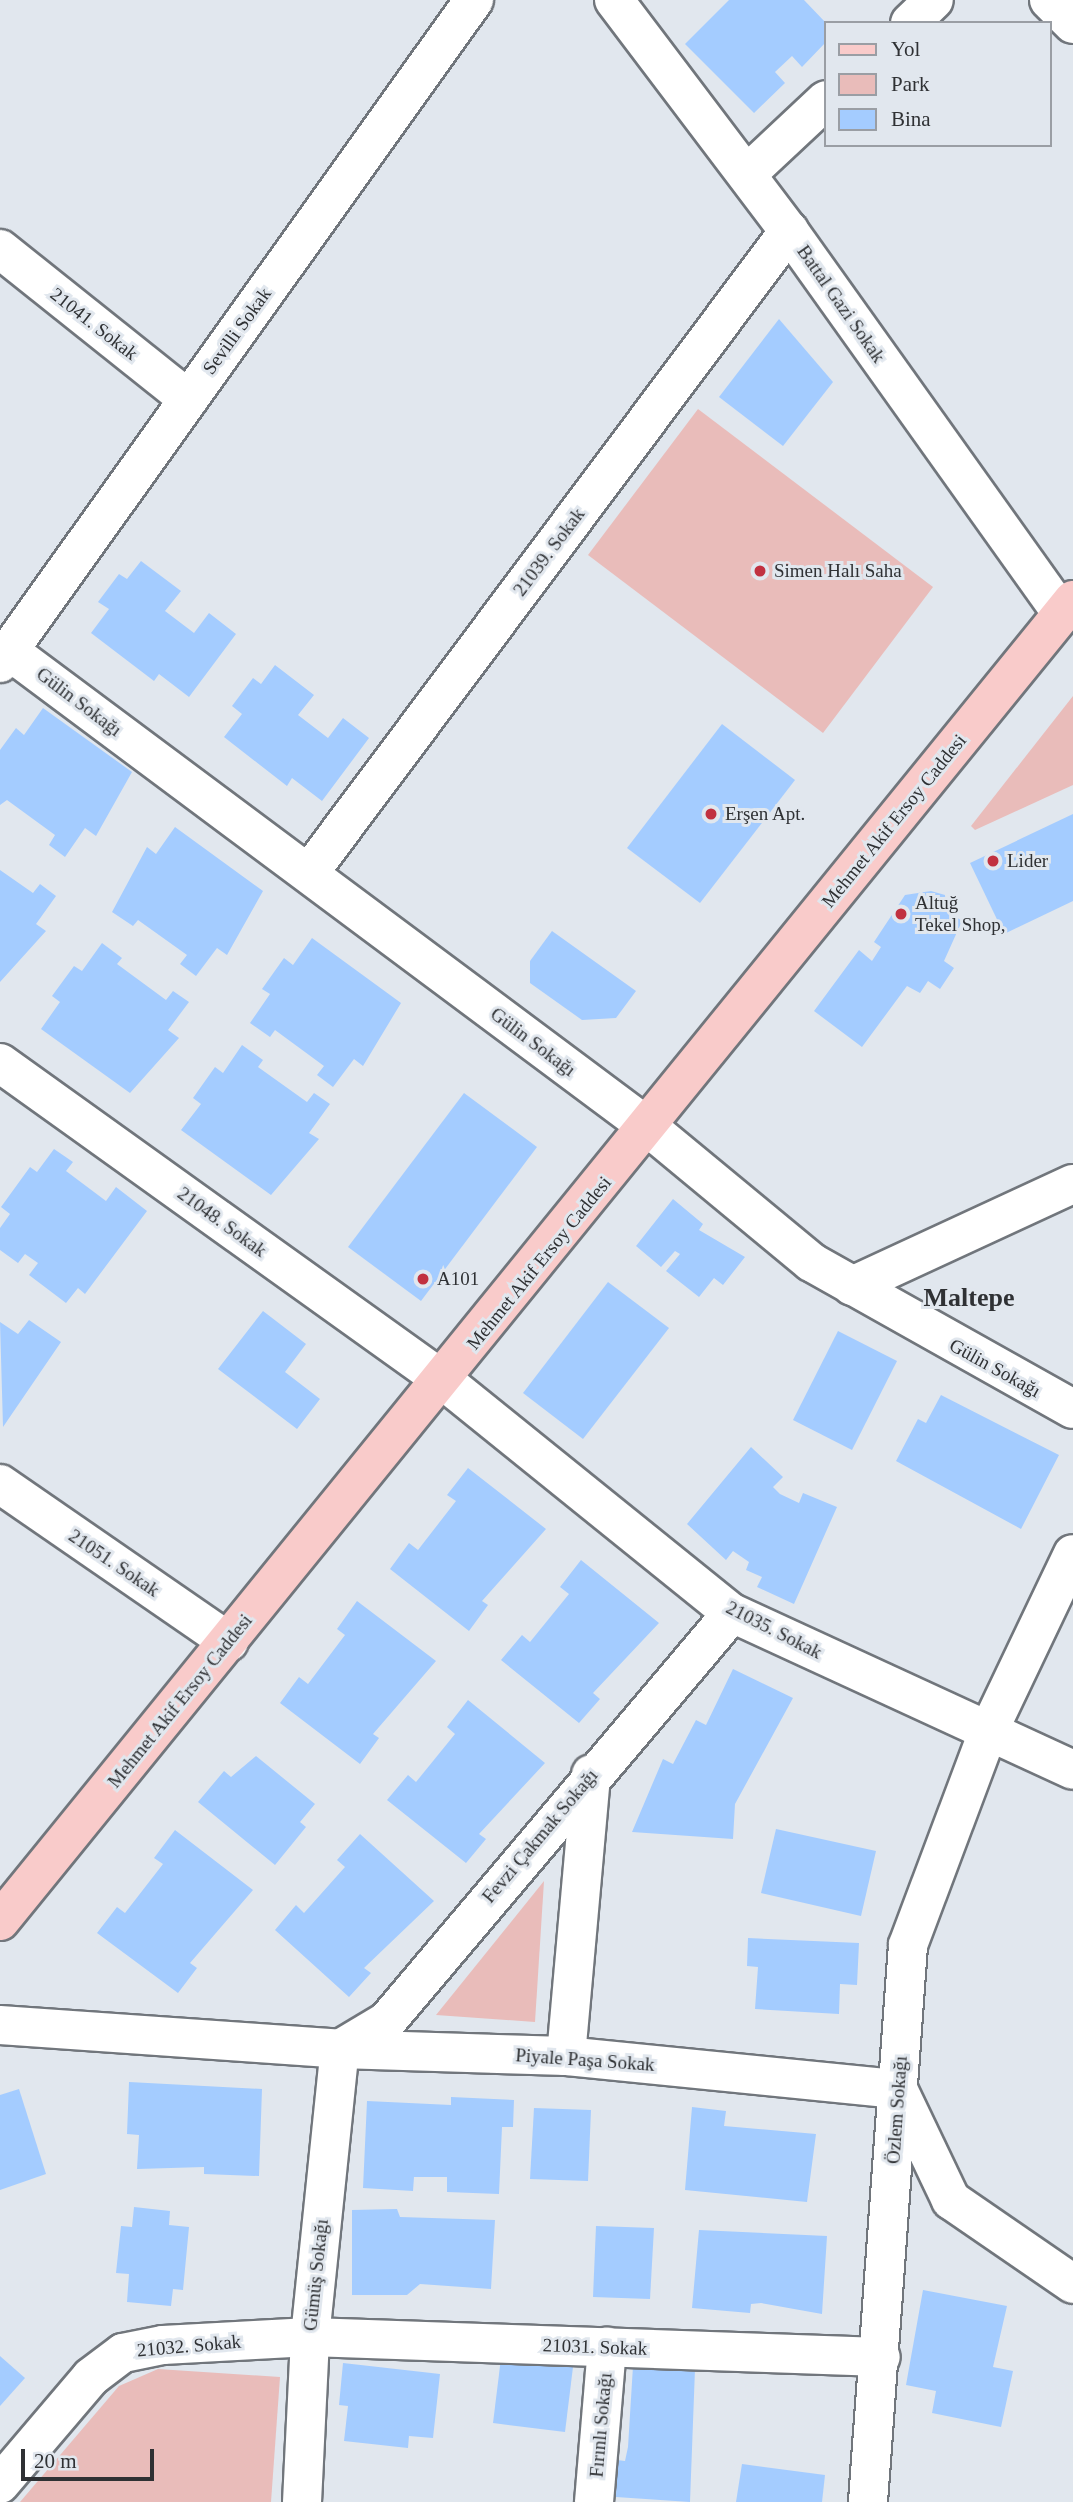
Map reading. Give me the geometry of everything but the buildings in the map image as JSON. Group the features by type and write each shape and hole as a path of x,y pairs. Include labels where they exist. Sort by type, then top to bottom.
{"main road":[{"name":"Mehmet Akif Ersoy Caddesi","path":"0,1921 444,1381 1067,607"}],"street":[{"name":"Sevilli Sokak","path":"4,657 474,0"},
{"name":"Battal Gazi Sokak","path":"614,0 747,174 1067,607"},
{"path":"912,21 934,0"},
{"path":"1049,0 1073,24"},
{"path":"747,174 824,102"},
{"name":"21039. Sokak","path":"309,873 789,231"},
{"name":"21041. Sokak","path":"0,249 188,398"},
{"name":"Gülin Sokağı","path":"4,657 309,873 648,1127 811,1262 1073,1409"},
{"name":"21048. Sokak","path":"0,1063 444,1381"},
{"path":"852,1286 1073,1184"},
{"name":"21035. Sokak","path":"444,1381 732,1613 1073,1770"},
{"name":"21051. Sokak","path":"0,1484 229,1642"},
{"name":"Özlem Sokağı","path":"868,2502 881,2357 908,1945 988,1732 1073,1554"},
{"name":"Fevzi Çakmak Sokağı","path":"340,2049 387,2021 591,1774 732,1613"},
{"path":"566,2056 591,1774"},
{"name":"Piyale Paşa Sokak","path":"0,2025 340,2049 566,2056 898,2089"},
{"name":"Gümüş Sokağı","path":"302,2502 310,2337 340,2049"},
{"path":"898,2089 951,2200 1073,2284"},
{"name":"21031. Sokak","path":"310,2337 881,2357"},
{"name":"21032. Sokak","path":"0,2484 62,2406 123,2353 310,2337"},
{"name":"Fırınlı Sokağı","path":"594,2502 607,2347"}],"green space":[{"name":"Simen Halı Saha","path":"698,409 933,587 823,733 588,555"},
{"path":"1073,696 1073,785 975,830 971,826"},
{"path":"544,1881 535,2022 436,2015"},
{"path":"158,2369 280,2377 271,2502 20,2502 119,2386"}],"place":[{"name":"Simen Halı Saha","path":"760,571"},
{"name":"Erşen Apt.","path":"711,814"},
{"name":"Lider","path":"993,861"},
{"name":"Altuğ Tekel Shop,","path":"901,914"},
{"name":"A101","path":"423,1279"}],"district":[{"name":"Maltepe","path":"969,1298"}]}
